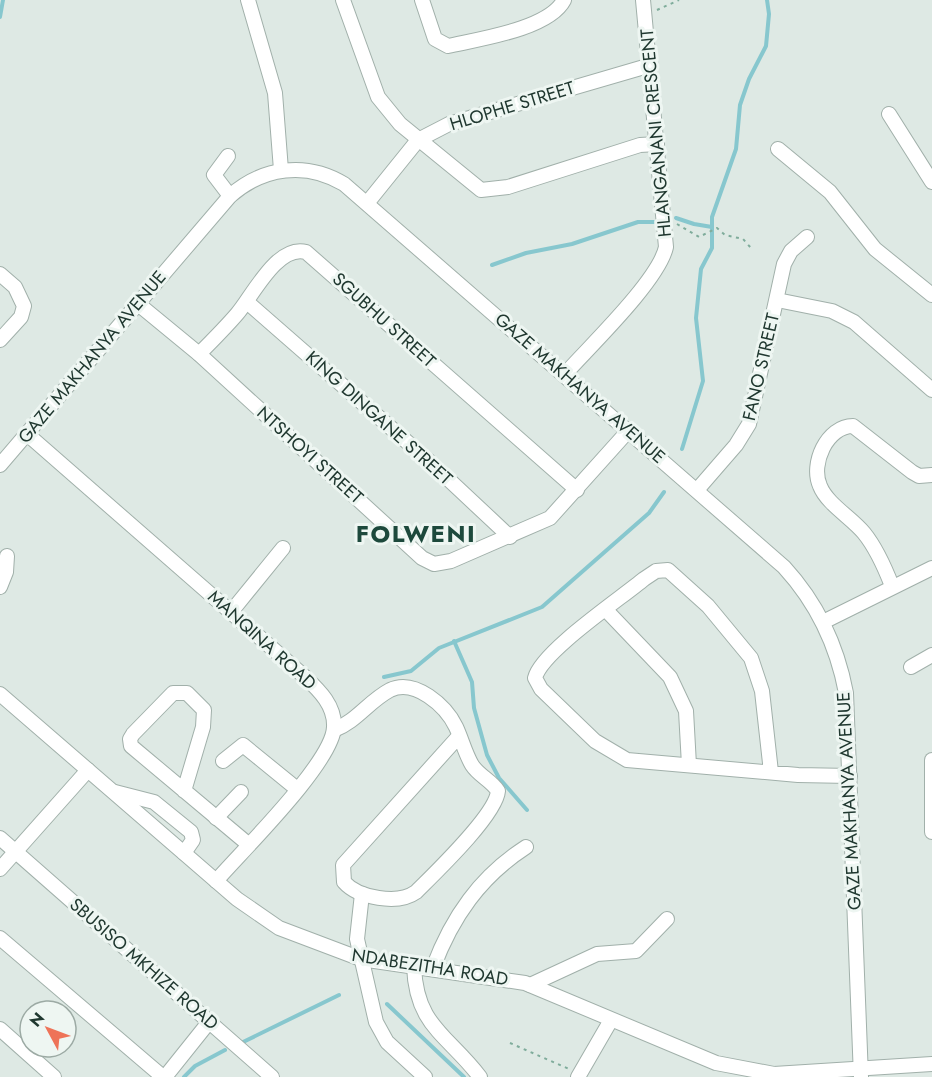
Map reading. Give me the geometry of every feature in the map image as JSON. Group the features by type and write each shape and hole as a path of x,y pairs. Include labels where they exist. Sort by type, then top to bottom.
{"street":[{"path":"248,0 275,93 281,170"},
{"path":"343,0 378,97 400,124 475,187 486,190 508,187 640,145 657,144"},
{"path":"422,0 435,39 448,46 539,22 553,15 564,0"},
{"name":"HLANGANANI CRESCENT","path":"565,374 659,268 666,247 644,6"},
{"name":"HLOPHE STREET","path":"368,202 418,140 461,120 542,99 575,86 651,65"},
{"path":"889,114 932,182"},
{"path":"778,149 830,192 875,249 932,295"},
{"path":"228,156 214,175 230,196"},
{"name":"GAZE MAKHANYA AVENUE","path":"0,465 230,196 255,178 281,170 305,169 331,176 368,202 784,567 808,596 823,622 841,669 846,693 860,1073"},
{"name":"FANO STREET","path":"698,490 736,445 749,424 787,257 807,237"},
{"name":"SGUBHU STREET","path":"199,354 248,302 268,272 289,254 302,250 312,255 385,323 577,490"},
{"path":"0,274 20,292 24,306 21,316 0,340"},
{"path":"777,300 826,309 849,319 932,390"},
{"name":"KING DINGANE STREET","path":"248,302 430,462 510,537"},
{"name":"NTSHOYI STREET","path":"137,303 199,354 427,561 442,564 451,561 550,518 629,430"},
{"path":"892,586 865,534 820,488 817,469 819,460 832,435 848,426 854,426 912,472 919,476 932,475"},
{"name":"MANQINA ROAD","path":"27,434 320,691 332,711 334,730"},
{"path":"231,612 283,548"},
{"path":"0,587 6,572 7,556"},
{"path":"823,622 932,568"},
{"path":"771,772 762,691 751,658 725,624 687,584 668,570 662,569 644,579 550,654 537,670 536,684 581,730 618,756 640,763 689,765 771,772 850,776"},
{"path":"606,610 670,677 686,711 689,765"},
{"path":"911,667 932,655"},
{"path":"216,881 323,756 334,730 354,720 389,691 404,686 422,692 444,709 459,736 472,765 496,787 497,797 467,838 410,896 397,898 362,894 344,882 341,871 346,858 459,736"},
{"path":"184,791 199,739 204,710 187,693 178,691 173,693 130,739 134,749 216,818 248,844"},
{"name":"NDABEZITHA ROAD","path":"0,694 216,881 279,928 361,959 514,980 716,1064 748,1072 797,1075 860,1073 932,1064"},
{"path":"223,761 243,745 297,789"},
{"path":"932,760 932,832"},
{"path":"0,869 88,770"},
{"path":"113,792 154,802 186,828 193,837 184,853"},
{"path":"216,818 241,792"},
{"name":"SBUSISO MKHIZE ROAD","path":"0,838 272,1077"},
{"path":"433,968 442,943 471,895 498,866 526,847"},
{"path":"362,894 356,930 374,1014 381,1034 395,1051 424,1077"},
{"path":"530,985 597,954 636,951 667,919"},
{"path":"0,938 164,1077 209,1022"},
{"path":"414,966 417,999 425,1016 480,1077"},
{"path":"579,1075 611,1020"},
{"path":"0,1029 54,1077"}],"path":[{"path":"644,6 655,10 679,0"},
{"path":"665,225 682,225 699,237 717,228 725,235 743,239 751,248"},
{"path":"510,1043 579,1075"}],"waterway":[{"path":"0,17 3,0"},
{"path":"682,449 703,381 696,318 701,269 712,248 712,217 736,149 740,105 749,79 766,46 769,14 767,0"},
{"path":"676,218 712,227"},
{"path":"492,265 526,253 572,244 638,222 654,222"},
{"path":"384,677 411,671 439,648 542,607 649,513 664,492"},
{"path":"454,641 472,682 474,708 487,755 499,778 527,810"},
{"path":"241,1043 339,995"},
{"path":"387,1004 464,1077"},
{"path":"184,1077 195,1066 225,1050"}],"district":[{"name":"FOLWENI","path":"416,534"}]}
